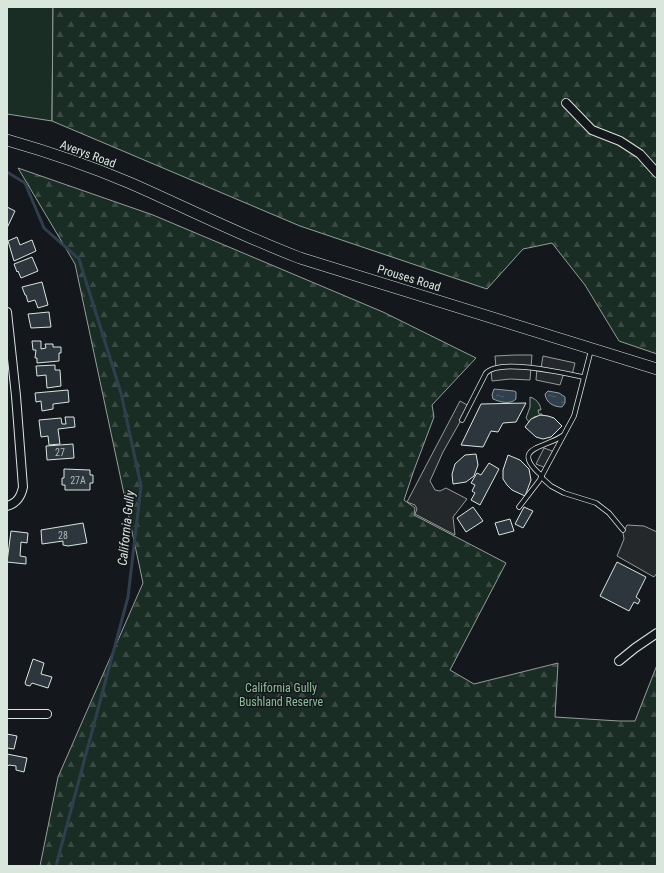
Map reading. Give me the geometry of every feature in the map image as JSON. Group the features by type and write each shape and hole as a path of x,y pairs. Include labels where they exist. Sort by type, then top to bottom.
{"street":[{"path":"566,103 592,130 620,142 640,154 657,173"},
{"name":"Averys Road","path":"7,140 90,168 159,196"},
{"name":"Prouses Road","path":"159,196 251,238 300,258 657,369"},
{"path":"7,312 23,481 20,496 15,503 7,506"},
{"path":"619,661 657,633"},
{"path":"7,714 48,714"}],"lane":[{"path":"519,507 542,477 576,414 591,348"},
{"path":"462,420 485,374 492,369 518,367 534,368 583,378"},
{"path":"565,432 557,440 538,446 530,452 530,462 535,470 551,486 564,493 596,503 609,513 623,530"}],"green space":[{"path":"7,7 53,7 52,121 7,114"},
{"path":"53,7 657,7 657,354 619,341 585,285 552,243 523,249 487,289 300,226 52,121"},
{"name":"California Gully Bushland Reserve","path":"18,168 153,215 383,312 476,358 432,405 434,417 404,500 415,508 414,515 506,563 450,670 474,684 558,663 555,717 635,721 657,665 657,866 40,866 58,777 143,583 75,264"},
{"path":"530,397 539,403 541,410 538,410 539,414 542,415 534,417 529,422 526,418 530,407"}],"shaded area":[{"path":"532,355 530,380 510,379 492,381 491,369 496,368 495,356"},
{"path":"543,356 575,363 572,375 564,373 560,385 536,380 537,368 541,368"},
{"path":"460,401 469,406 443,452 430,481 435,490 440,491 446,488 467,499 453,517 455,535 415,514 417,509 415,505 407,502"},
{"path":"544,448 555,452 546,468 536,464"},
{"path":"627,525 644,526 657,532 657,573 654,577 617,556 624,539 623,533"}],"water":[{"path":"494,389 514,391 516,392 516,399 511,402 502,402 493,399 492,395"},
{"path":"548,391 559,393 565,397 565,403 562,407 553,405 547,400 545,394"}],"building":[{"path":"7,207 15,211 7,228"},
{"path":"17,237 20,245 32,240 36,251 14,261 8,241"},
{"path":"32,257 38,271 21,278 14,264"},
{"path":"42,282 48,305 38,308 35,300 28,302 22,287"},
{"path":"49,312 51,327 31,328 28,314"},
{"path":"32,341 41,341 41,349 46,348 45,344 53,344 53,347 61,347 59,361 37,363 37,358 35,358 36,350 33,350"},
{"path":"55,365 55,370 60,370 61,386 47,388 46,375 37,376 36,366"},
{"path":"68,390 69,402 53,404 53,409 42,411 41,401 36,402 35,393"},
{"path":"526,403 516,422 503,423 498,432 491,431 483,447 461,445 481,404"},
{"path":"540,415 554,418 562,426 551,437 543,439 536,437 525,427 531,419"},
{"path":"65,417 74,417 75,427 58,429 60,444 49,445 48,436 41,437 39,420 61,418 62,424 66,424"},
{"path":"73,444 74,458 47,460 46,446"},
{"path":"476,454 478,465 474,476 466,482 453,484 452,474 455,464 465,455"},
{"path":"508,455 520,460 529,469 531,480 525,496 512,490 503,479 503,470"},
{"path":"489,463 499,469 480,505 471,500 475,493 472,491 475,485 471,483 477,473 481,475"},
{"path":"64,469 90,470 90,475 93,475 93,483 90,483 90,490 65,490 65,485 62,485"},
{"path":"473,507 483,521 466,532 457,518"},
{"path":"524,507 533,511 523,528 515,524"},
{"path":"510,519 514,531 499,535 495,523"},
{"path":"83,523 87,543 68,546 63,545 63,541 42,544 41,530"},
{"path":"11,531 28,533 27,543 21,542 20,556 26,557 26,564 7,562"},
{"path":"617,562 646,577 636,597 640,600 638,604 634,602 629,611 600,596"},
{"path":"33,659 44,663 41,674 52,677 48,688 32,683 30,686 26,685 25,683"},
{"path":"7,734 17,736 14,749 7,748"},
{"path":"7,754 27,758 24,772 16,770 16,766 7,766"}],"waterway":[{"name":"California Gully","path":"7,172 25,183 44,228 79,259 121,393 141,486 128,597 56,866"}]}
